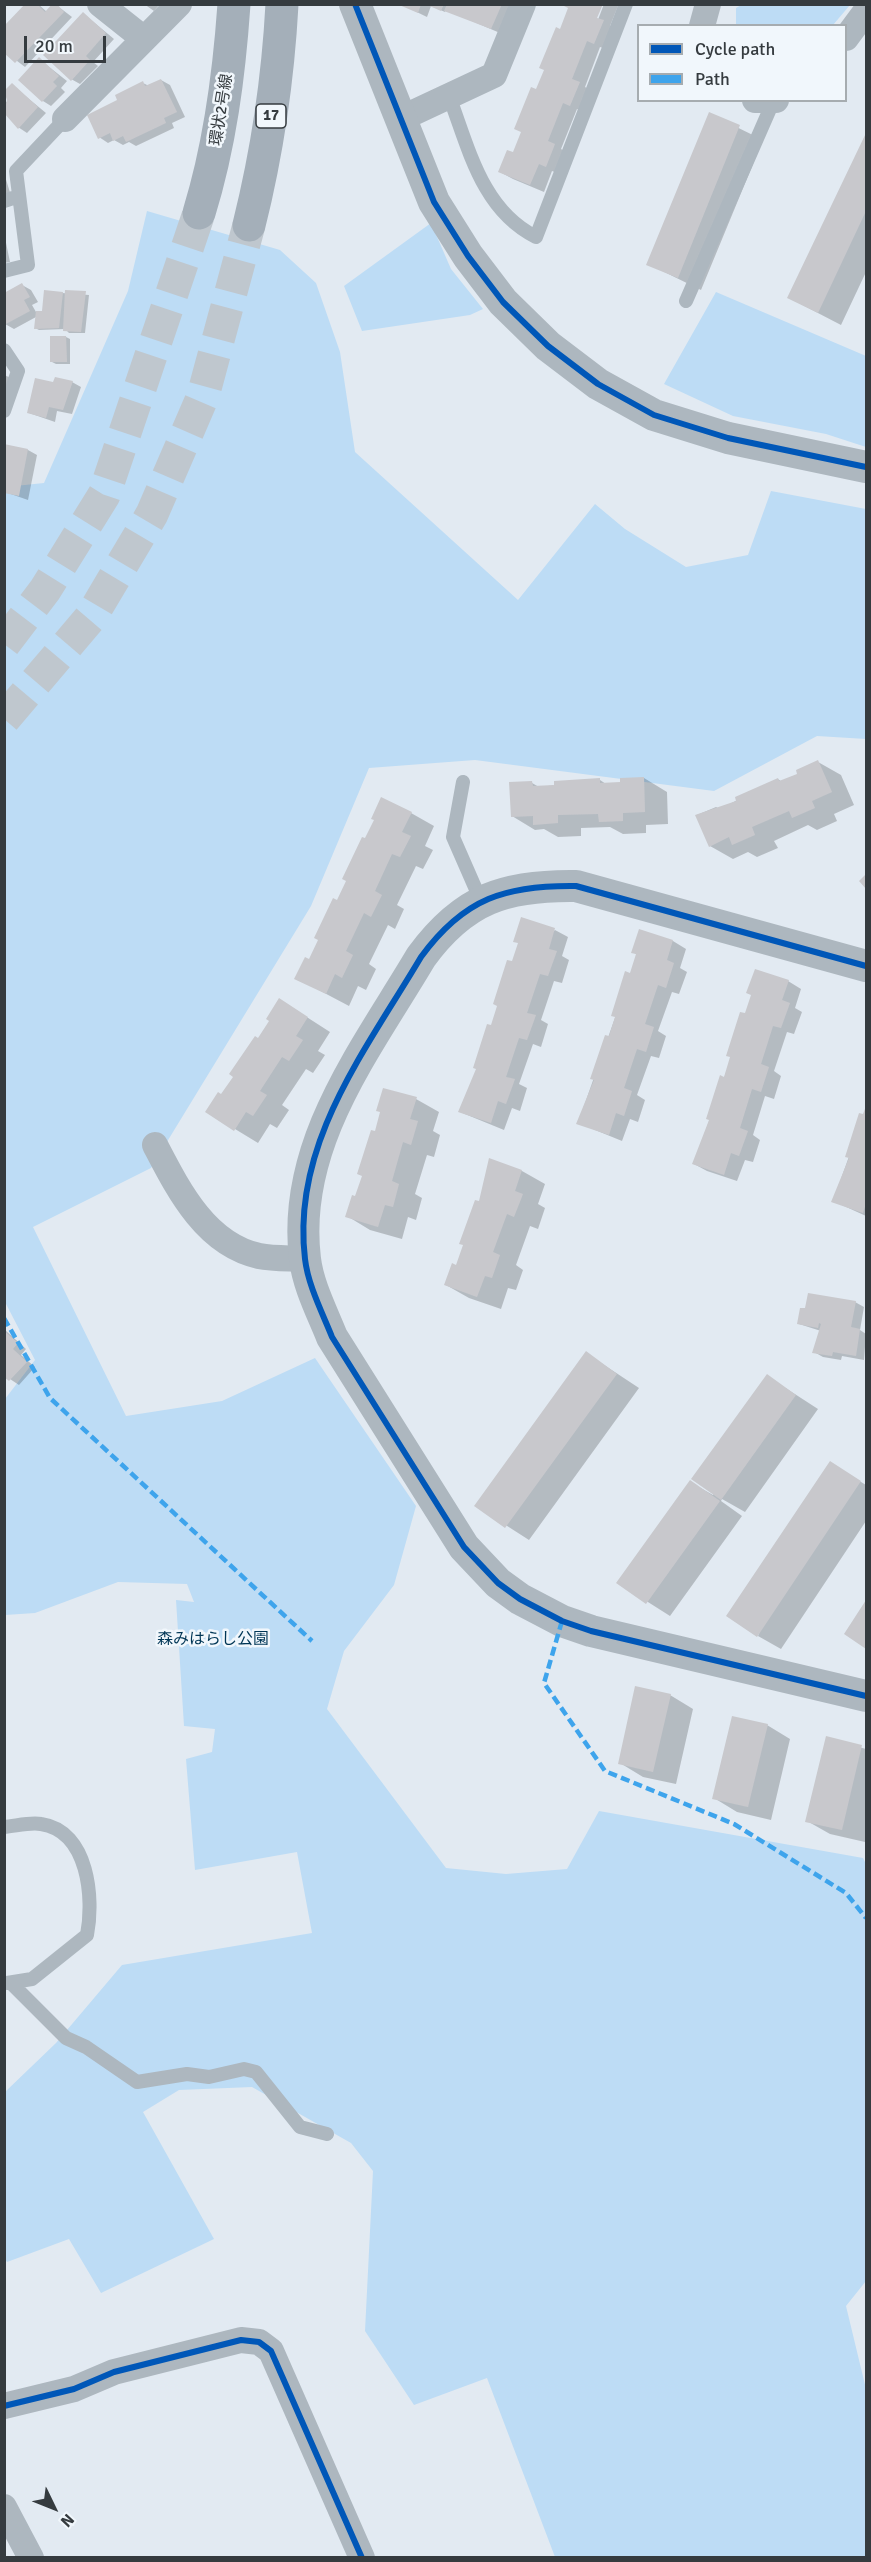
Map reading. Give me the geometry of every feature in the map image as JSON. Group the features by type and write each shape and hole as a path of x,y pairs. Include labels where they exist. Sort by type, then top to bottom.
{"main road":[{"name":"環状2号線","path":"199,213 211,172 221,124 234,4"},
{"name":"17","path":"249,225 259,182 273,98 282,4"}],"street":[{"path":"100,4 144,39"},
{"path":"65,119 179,4"},
{"path":"355,4 434,202 468,256 503,302 548,346 598,384 654,415 728,438 867,467"},
{"path":"400,119 494,75 523,4"},
{"path":"703,24 708,4"},
{"path":"847,37 867,11"},
{"path":"867,966 576,886 537,886 512,890 481,901 436,936 421,957 325,1121 312,1156 305,1201 305,1259 318,1303 337,1345 464,1548 498,1583 541,1612 591,1631 867,1696"},
{"path":"155,1145 186,1199 213,1231 235,1246 259,1256 305,1259"},
{"path":"4,2406 74,2389 114,2372 241,2340 259,2343 271,2351 362,2558"},
{"path":"4,2507 31,2558"}],"lane":[{"path":"449,96 486,190 501,213 536,237 626,4"},
{"path":"686,301 768,102"},
{"path":"4,271 27,265 16,171 65,119"},
{"path":"4,201 19,196"},
{"path":"4,350 18,371 4,411"},
{"path":"463,782 453,837 481,901"},
{"path":"4,1827 42,1824 68,1837 81,1852 91,1912 87,1935 32,1979 8,1983"},
{"path":"8,1983 66,2038 86,2047 137,2082 187,2074 209,2077 244,2068 256,2072 300,2127 327,2134"}],"green space":[{"path":"743,4 850,4 834,24 736,24 736,8"},
{"name":"森みはらし公園","path":"147,211 280,250 316,283 340,352 355,452 518,600 595,504 625,529 686,567 748,555 771,491 866,509 866,739 817,736 714,791 475,760 369,768 311,906 151,1168 33,1227 126,1416 222,1401 315,1358 416,1506 394,1585 344,1651 327,1709 446,1868 506,1874 567,1869 599,1811 863,1858 866,1864 866,2281 846,2306 866,2389 866,2557 555,2557 487,2378 414,2405 365,2331 373,2171 351,2143 252,2087 179,2090 143,2112 214,2239 101,2293 69,2239 7,2262 5,2259 5,2092 56,2043 122,1965 312,1933 297,1852 195,1870 186,1759 212,1752 215,1729 184,1726 176,1600 194,1602 187,1584 118,1582 35,1613 5,1615 5,1399 35,1360 4,1300 5,487 44,483 128,291"},
{"path":"431,223 451,269 483,309 470,315 362,331 344,286"},
{"path":"716,292 866,356 866,447 826,434 733,416 664,384"}],"building":[{"path":"25,4 37,4 45,12 52,4 57,4 64,12 15,63 4,53 4,26"},
{"path":"397,4 421,4 418,13"},
{"path":"425,4 444,4 441,11"},
{"path":"447,4 502,4 491,29 444,11"},
{"path":"560,4 603,4 597,18 604,20 594,44 587,41 572,79 580,82 570,106 563,103 548,141 555,144 546,167 539,164 530,185 498,172 507,150 513,152 521,132 514,129 531,87 536,89 544,70 539,68 556,27 560,29 568,8"},
{"path":"83,12 106,33 86,56 90,60 71,81 43,55"},
{"path":"39,57 59,76 53,82 57,86 42,102 18,80"},
{"path":"161,79 177,112 164,118 166,123 126,142 123,136 113,141 110,133 98,139 87,115 117,100 115,95 143,81 145,86"},
{"path":"12,83 38,107 18,129 4,113 7,100 4,91"},
{"path":"709,112 740,125 678,278 646,265"},
{"path":"866,133 866,211 818,313 787,298"},
{"path":"22,283 30,297 24,300 30,311 4,325 4,293"},
{"path":"44,290 63,292 59,328 34,329 36,311 42,311"},
{"path":"65,290 86,291 81,332 63,331"},
{"path":"50,336 66,336 67,362 50,362"},
{"path":"55,377 73,381 63,410 49,407 46,418 27,413 35,378 53,382"},
{"path":"4,444 28,449 19,496 4,493"},
{"path":"818,760 832,792 812,801 815,808 792,818 789,811 752,827 755,835 732,845 729,837 709,847 695,815 736,801 735,797 778,778 779,781 797,774 796,770"},
{"path":"644,777 645,812 623,813 623,821 599,822 598,814 558,815 558,823 533,825 533,816 511,817 509,782 532,781 533,786 554,785 554,781 600,778 600,783 620,782 620,778"},
{"path":"381,797 412,812 402,832 411,836 400,857 392,854 375,891 382,895 371,917 364,913 346,951 353,955 342,978 335,974 326,994 294,979 305,957 309,959 318,940 314,938 333,898 337,900 346,881 342,879 362,837 365,838 374,820 371,819"},
{"path":"866,874 866,889 859,881"},
{"path":"521,917 555,928 549,949 557,951 548,976 540,974 527,1013 536,1015 527,1040 519,1038 506,1077 515,1079 506,1104 498,1101 491,1123 458,1112 476,1069 473,1068 487,1024 491,1025 497,1006 493,1004 507,960 512,961 518,943 513,942"},
{"path":"639,929 673,940 667,960 674,963 666,988 658,985 645,1024 654,1027 646,1052 637,1049 624,1088 632,1091 624,1116 616,1113 609,1135 576,1124 594,1080 590,1079 605,1035 609,1036 615,1017 611,1016 625,971 630,973 636,954 631,953"},
{"path":"755,969 789,980 782,1000 790,1003 781,1028 773,1026 761,1064 769,1067 761,1092 752,1089 740,1128 748,1131 739,1156 731,1153 724,1175 692,1164 709,1120 706,1119 720,1075 724,1077 730,1057 726,1056 740,1012 745,1013 751,995 746,993"},
{"path":"279,998 308,1017 296,1036 303,1040 289,1061 282,1057 260,1091 267,1095 253,1116 246,1112 234,1131 205,1112 218,1092 221,1094 233,1077 229,1074 255,1036 258,1038 269,1021 266,1019"},
{"path":"383,1088 417,1097 410,1119 418,1121 411,1145 403,1142 392,1181 399,1184 393,1207 385,1205 378,1227 345,1217 352,1195 355,1196 362,1176 357,1174 371,1130 375,1131 380,1112 376,1111"},
{"path":"866,1106 866,1203 863,1213 831,1202 849,1158 845,1157 859,1113 863,1114"},
{"path":"489,1158 522,1170 515,1191 523,1194 514,1217 507,1214 493,1252 500,1255 492,1278 485,1276 477,1297 444,1285 452,1263 456,1265 463,1245 459,1244 475,1200 479,1201"},
{"path":"808,1293 856,1301 851,1327 860,1329 856,1356 833,1352 832,1356 812,1353 821,1324 819,1323 818,1328 797,1324 800,1308 805,1308"},
{"path":"4,1331 18,1343 13,1349 27,1362 9,1381 4,1377"},
{"path":"586,1351 617,1374 505,1528 474,1506"},
{"path":"767,1374 796,1395 721,1500 691,1479"},
{"path":"830,1461 861,1481 757,1637 726,1616"},
{"path":"690,1480 720,1501 646,1604 616,1583"},
{"path":"866,1600 866,1649 844,1634"},
{"path":"635,1686 671,1694 653,1772 618,1764"},
{"path":"732,1716 768,1724 748,1807 712,1799"},
{"path":"826,1736 862,1745 842,1830 805,1822"}],"tunnel":[{"path":"4,644 45,590 104,495 199,213"},
{"path":"4,719 91,617 152,514 203,396 249,225"}],"marked path":[{"path":"4,1318 50,1398 312,1641"},
{"path":"562,1621 544,1683 605,1771 734,1824 846,1893 866,1918"}],"cycle path":[{"path":"355,4 434,202 468,256 503,302 548,346 598,384 654,415 728,438 866,467"},
{"path":"866,966 576,886 528,888 488,899 470,908 437,937 421,957 356,1063 321,1137 309,1176 304,1217 305,1259 309,1279 332,1337 464,1547 498,1583 520,1599 562,1621 591,1631 866,1696"},
{"path":"4,2406 74,2389 114,2372 241,2340 259,2342 271,2351 362,2558"}]}
